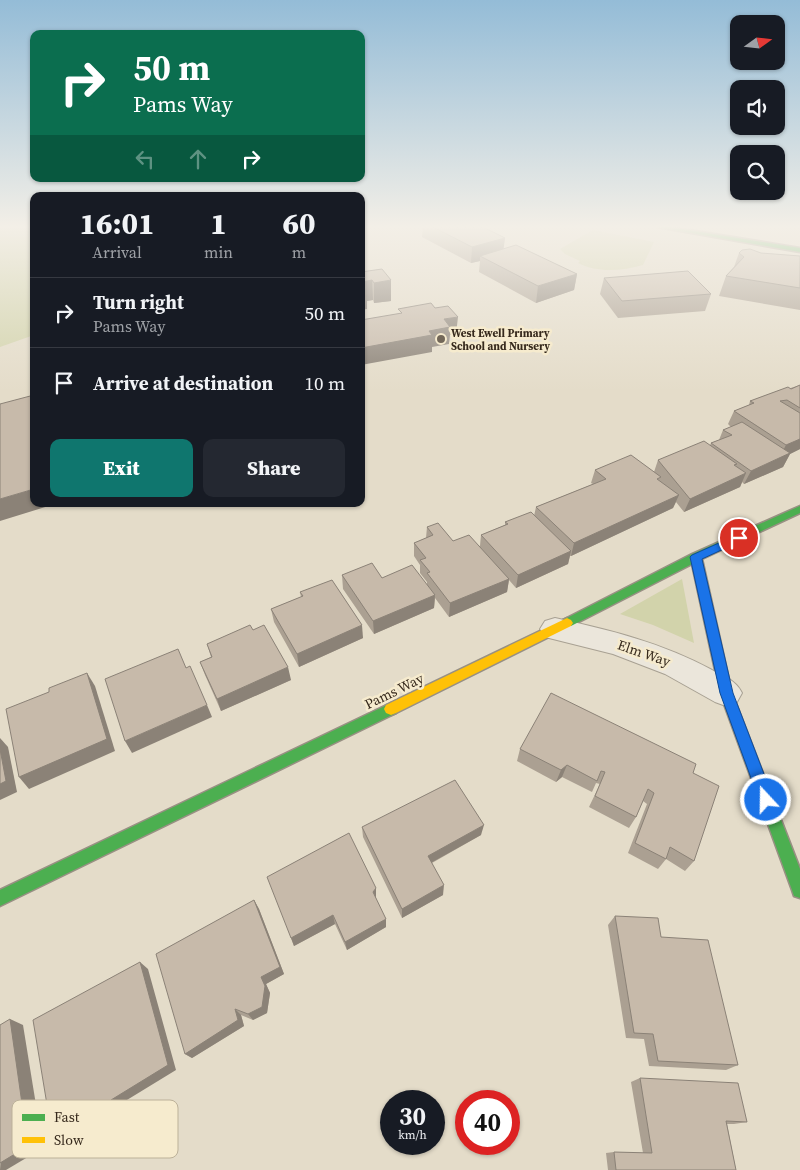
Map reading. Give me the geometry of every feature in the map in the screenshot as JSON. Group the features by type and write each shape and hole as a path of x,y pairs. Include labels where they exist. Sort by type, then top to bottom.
{"street":[{"name":"Pams Way","path":"0,898 555,630 696,557 800,508"},
{"path":"696,557 726,693 800,890"},
{"name":"Elm Way","path":"555,630 616,643 676,665 726,693"}],"green space":[{"path":"0,282 30,282 30,336 0,347"},
{"path":"682,579 694,643 653,625 620,614"}],"building":[{"path":"529,282 552,282 538,286"},
{"path":"607,282 699,282 711,294 622,301"},
{"path":"761,282 800,282 800,288"},
{"path":"431,303 435,308 448,306 458,317 444,319 450,327 429,331 432,335 365,347 365,319 402,313 398,309"},
{"path":"800,385 800,408 787,400 780,401 800,413 800,439 786,445 734,411 754,403 750,401 788,387 791,389"},
{"path":"30,396 30,490 0,499 0,404"},
{"path":"742,422 790,453 751,471 711,443 732,435 723,430"},
{"path":"704,441 737,464 734,465 746,473 690,499 658,460"},
{"path":"631,455 661,477 657,479 679,495 574,543 536,507 606,479 595,470"},
{"path":"531,512 571,551 518,575 481,535 508,524 505,522"},
{"path":"438,523 453,541 469,535 509,579 450,603 427,573 430,572 420,560 426,558 414,543 433,535 427,527"},
{"path":"372,563 382,578 412,565 435,595 373,621 342,575"},
{"path":"332,580 362,625 297,654 271,609 303,596 300,592"},
{"path":"250,625 253,630 264,625 288,667 217,699 200,662 212,657 207,644"},
{"path":"178,649 186,668 190,666 207,705 125,741 105,679"},
{"path":"87,673 107,739 19,777 6,709 49,692 49,688"},
{"path":"551,693 696,764 693,773 719,786 694,861 670,847 666,859 635,843 654,793 648,789 636,817 595,796 605,772 601,771 597,781 567,765 561,770 520,749"},
{"path":"0,749 6,781 0,784"},
{"path":"455,780 484,825 428,856 444,885 402,909 362,827"},
{"path":"349,833 376,888 373,892 386,919 345,942 333,915 291,938 267,877"},
{"path":"254,900 280,967 261,977 265,986 262,1007 248,1014 235,1009 238,1020 185,1054 156,954"},
{"path":"615,916 658,918 661,937 708,940 738,1065 658,1061 653,1034 634,1033"},
{"path":"140,962 168,1065 111,1100 46,1100 33,1020"},
{"path":"10,1019 21,1100 12,1100 12,1156 0,1163 0,1025"},
{"path":"640,1078 738,1083 747,1122 726,1121 736,1170 616,1170 614,1152 652,1153"}],"traffic: fast":[{"path":"567,623 696,557 800,509"},
{"path":"696,557 726,693 800,890"},
{"path":"0,898 391,709"}],"traffic: slow":[{"path":"391,709 567,623"}],"place":[{"name":"West Ewell Primary School and Nursery","path":"441,339"}],"route":[{"path":"739,538 696,557 726,693 766,800"}]}
